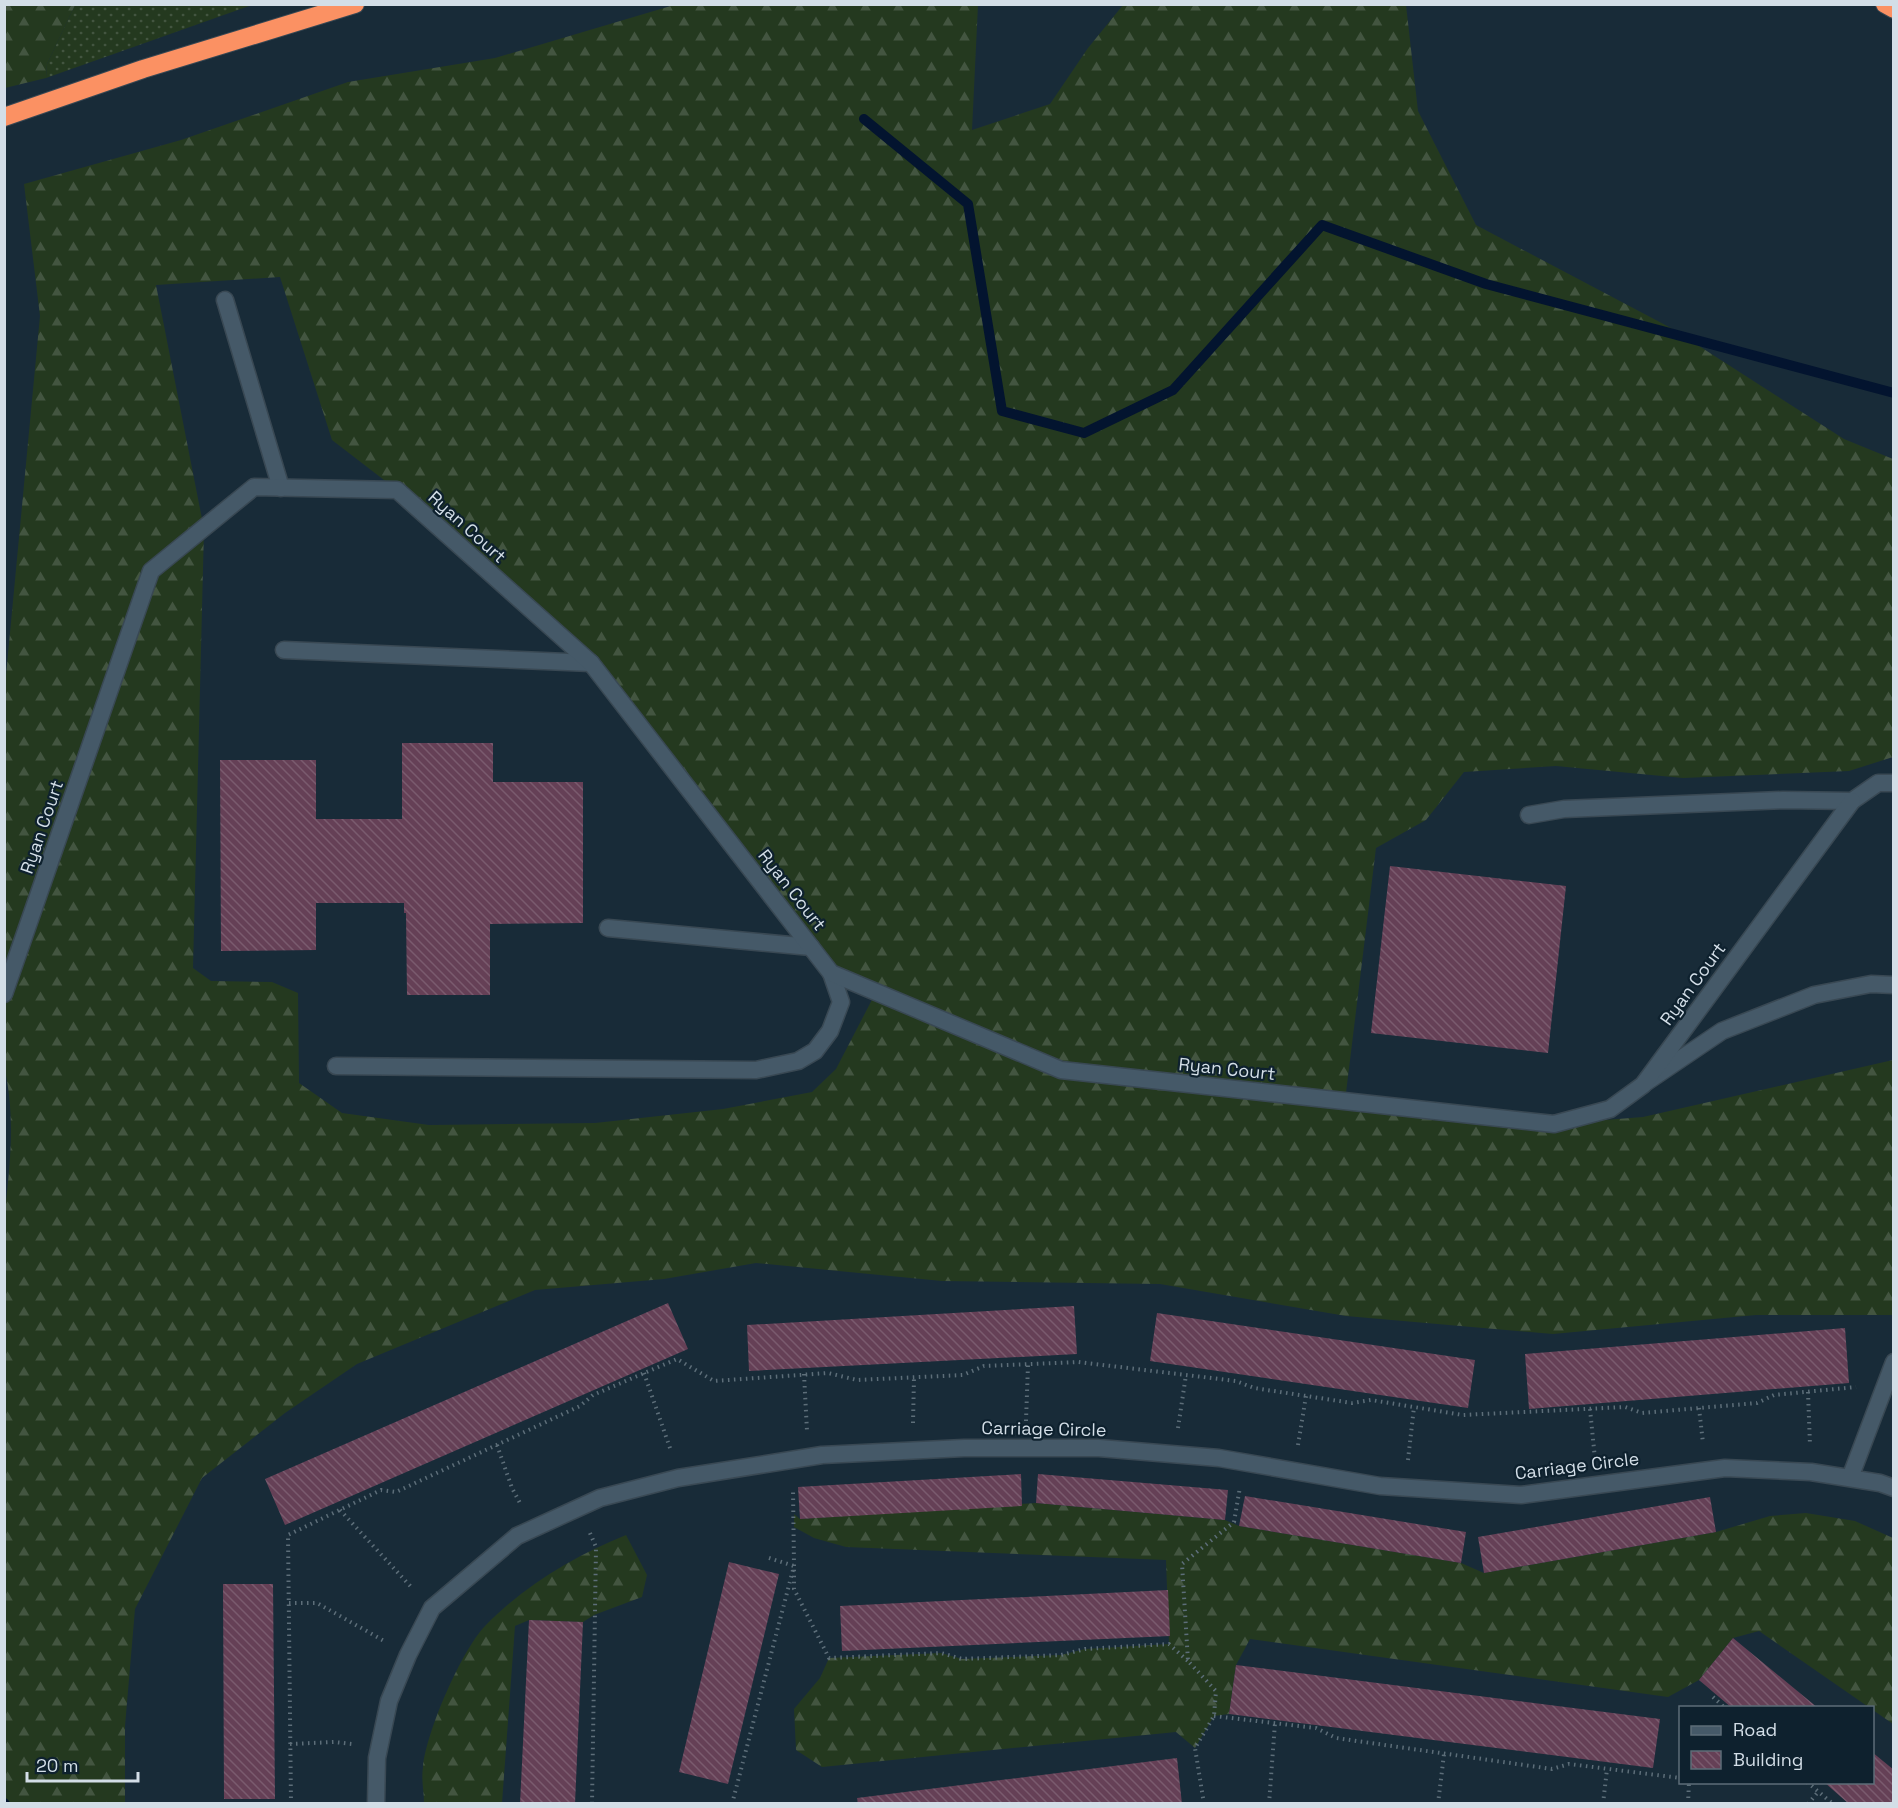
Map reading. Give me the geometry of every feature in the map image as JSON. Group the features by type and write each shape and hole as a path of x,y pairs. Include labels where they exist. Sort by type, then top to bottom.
{"highway":[{"path":"4,117 143,69 355,4"},
{"path":"1885,4 1893,9"}],"street":[{"path":"225,300 281,488"},
{"name":"Ryan Court","path":"4,994 151,571 254,487 397,490 591,663 831,973 1061,1070 1554,1124 1610,1109 1643,1085 1852,801 1878,783 1893,783"},
{"path":"284,650 591,663"},
{"path":"1529,815 1564,809 1760,801 1852,801"},
{"path":"608,928 811,947"},
{"path":"336,1066 756,1070 798,1061 815,1051 830,1031 841,1002 831,973"},
{"path":"1643,1085 1722,1031 1814,995 1871,984 1893,985"},
{"path":"1851,1478 1893,1362"},
{"name":"Carriage Circle","path":"376,1803 379,1748 389,1701 408,1655 432,1608 517,1536 600,1498 678,1478 810,1457 912,1450 1099,1448 1245,1463 1380,1486 1521,1495 1725,1468 1811,1472 1893,1488"}],"path":[{"path":"291,1803 288,1536 381,1490 396,1492 677,1359 714,1381 828,1373 857,1380 963,1375 984,1366 1078,1362 1236,1381 1254,1388 1352,1403 1371,1400 1462,1415 1624,1407 1642,1413 1757,1403 1774,1395 1856,1387"},
{"path":"1026,1448 1028,1365"},
{"path":"644,1373 659,1422"},
{"path":"804,1374 810,1457"},
{"path":"1175,1455 1186,1375"},
{"path":"912,1450 914,1377"},
{"path":"1808,1392 1811,1472"},
{"path":"1296,1472 1300,1424 1306,1396"},
{"path":"1404,1488 1414,1407"},
{"path":"1700,1408 1708,1470"},
{"path":"1590,1409 1597,1484"},
{"path":"497,1445 512,1488 534,1528"},
{"path":"792,1460 794,1589 829,1658 941,1653 962,1659 1169,1644 1216,1691 1214,1716 1195,1748 1204,1803"},
{"path":"1188,1661 1182,1564 1234,1522 1245,1463"},
{"path":"580,1507 596,1547 592,1803"},
{"path":"340,1510 385,1562 432,1608"},
{"path":"769,1558 794,1566"},
{"path":"732,1803 794,1566"},
{"path":"289,1603 317,1603 408,1655"},
{"path":"1713,1697 1724,1706"},
{"path":"1214,1716 1316,1728 1336,1738 1552,1769 1569,1764 1679,1778"},
{"path":"1269,1803 1268,1786 1275,1723"},
{"path":"290,1744 334,1742 379,1748"},
{"path":"1438,1803 1444,1754"},
{"path":"1603,1803 1607,1769"},
{"path":"1688,1803 1689,1784"},
{"path":"1809,1784 1833,1803"},
{"path":"1808,1803 1818,1792"}],"green space":[{"path":"4,5 75,5 47,64 46,78 5,88"},
{"path":"75,5 252,5 46,78 47,64"},
{"path":"674,5 978,5 972,130 1050,104 1088,48 1123,5 1406,5 1418,111 1476,225 1671,328 1844,439 1893,459 1893,757 1849,771 1683,778 1556,766 1464,772 1426,820 1376,848 1345,1101 1554,1124 1643,1117 1893,1060 1893,1315 1756,1315 1553,1334 1346,1316 1160,1284 942,1281 756,1263 664,1279 535,1290 357,1364 285,1413 202,1478 135,1609 125,1726 125,1803 5,1804 4,1219 11,1123 4,1066 4,696 40,316 24,184 181,140 348,82 495,58","holes":["280,277 332,440 397,490 591,663 831,973 876,992 836,1069 812,1092 723,1109 595,1123 429,1125 342,1113 299,1083 298,993 272,982 211,981 193,968 204,529 156,285"]},
{"path":"1036,1503 1225,1520 1239,1526 1461,1563 1484,1573 1716,1532 1770,1516 1806,1513 1855,1521 1893,1538 1893,1724 1874,1711 1874,1706 1867,1706 1759,1631 1733,1638 1699,1680 1668,1697 1250,1639 1236,1665 1229,1714 1214,1716 1195,1748 1176,1732 822,1767 796,1750 794,1709 820,1678 829,1658 941,1653 962,1659 1061,1655 1085,1649 1169,1644 1166,1560 846,1547 814,1538 794,1527 794,1514 800,1519"},
{"path":"626,1535 647,1575 642,1597 594,1615 583,1622 529,1620 515,1626 502,1803 424,1803 422,1772 431,1734 456,1673 485,1626 516,1598 551,1573 588,1552"}],"building":[{"path":"402,743 493,743 493,782 583,782 583,923 490,924 490,995 407,995 404,903 316,903 316,950 221,951 220,760 316,760 316,819 402,819"},
{"path":"1390,866 1566,886 1548,1053 1371,1033"},
{"path":"668,1303 688,1349 285,1525 265,1479"},
{"path":"1074,1306 1077,1354 749,1371 747,1325"},
{"path":"1157,1313 1475,1360 1468,1408 1150,1361"},
{"path":"1845,1328 1849,1383 1529,1409 1525,1354"},
{"path":"1021,1474 1022,1506 800,1519 798,1487"},
{"path":"1038,1474 1228,1490 1225,1520 1036,1503"},
{"path":"1245,1496 1466,1532 1461,1563 1239,1526"},
{"path":"1710,1497 1716,1532 1484,1573 1478,1537"},
{"path":"729,1562 779,1574 728,1784 679,1772"},
{"path":"223,1584 273,1584 275,1799 224,1799"},
{"path":"1168,1590 1170,1636 842,1651 840,1606"},
{"path":"529,1620 583,1622 575,1804 520,1804"},
{"path":"1733,1638 1816,1706 1730,1706 1699,1680"},
{"path":"1236,1665 1660,1719 1653,1768 1229,1714"},
{"path":"1874,1754 1894,1770 1894,1804 1849,1804 1826,1784 1874,1784"},
{"path":"1177,1758 1182,1804 858,1804 857,1798"}],"waterway":[{"path":"864,119 968,204 1002,411 1084,433 1173,390 1322,225 1486,284 1894,393"}]}
